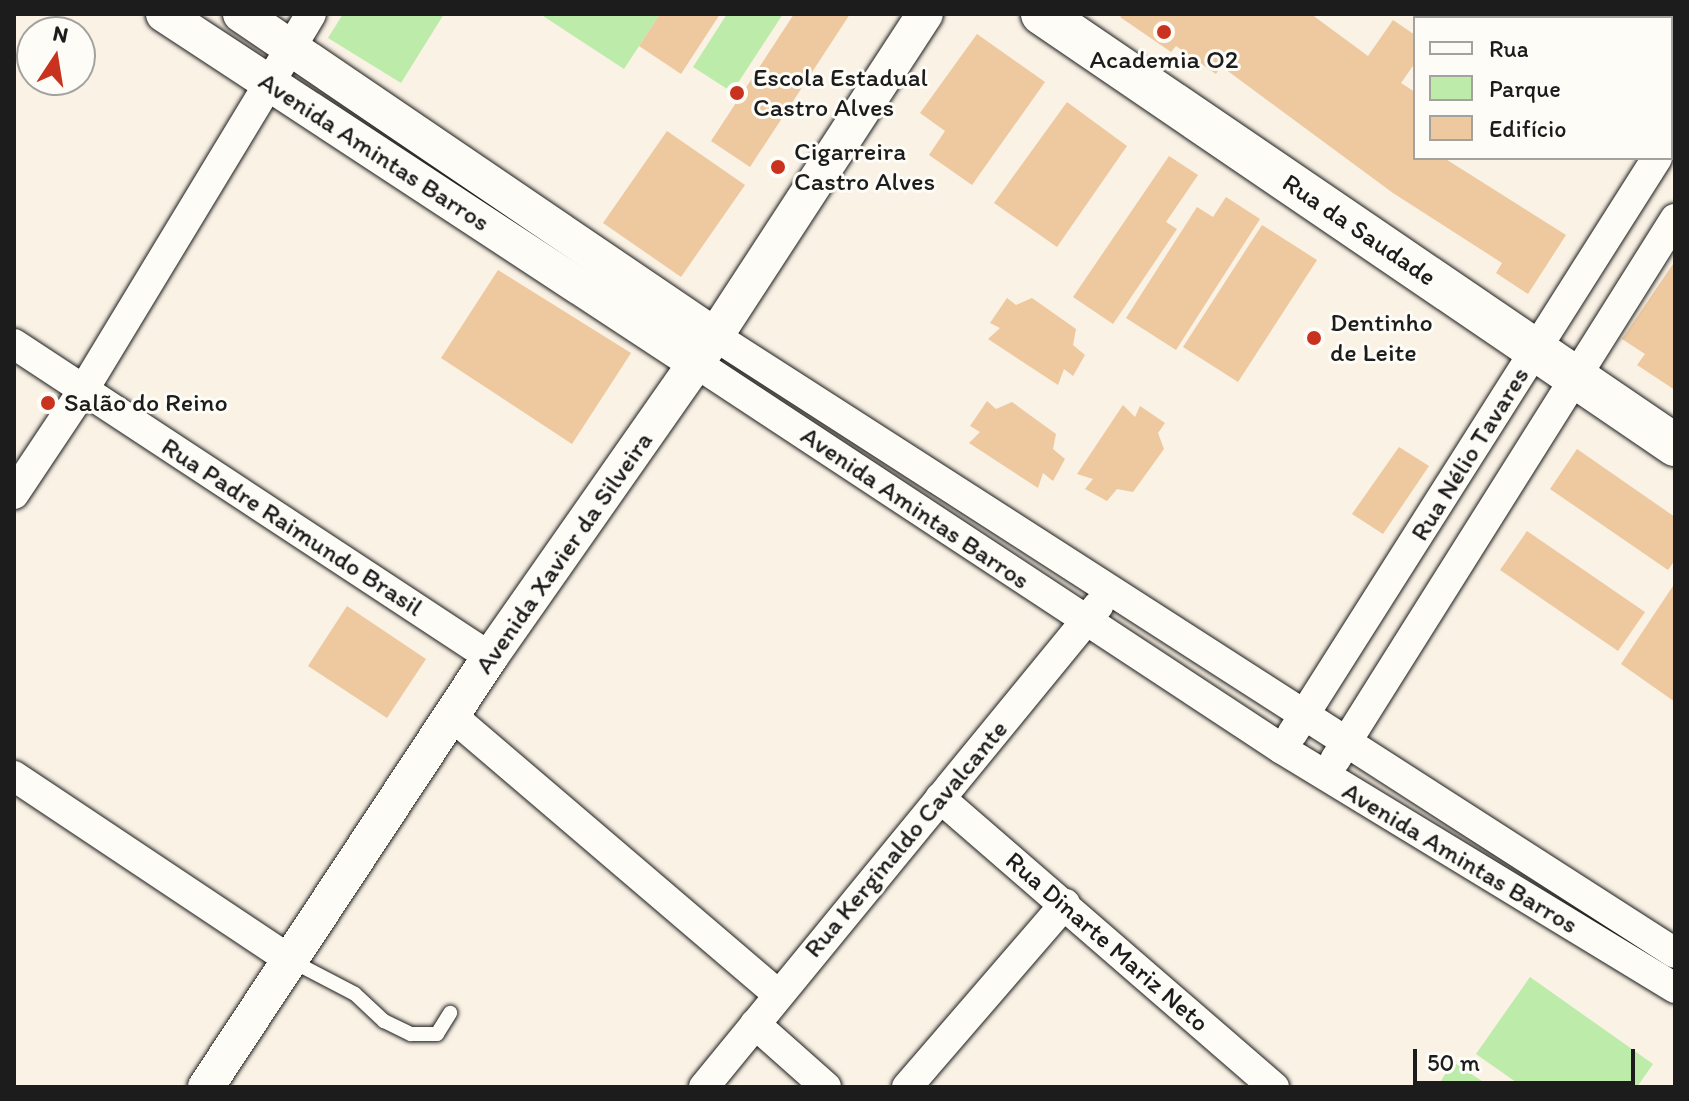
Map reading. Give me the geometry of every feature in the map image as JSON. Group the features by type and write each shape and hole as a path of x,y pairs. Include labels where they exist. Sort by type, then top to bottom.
{"main road":[{"name":"Rua da Saudade","path":"1042,14 1675,445"}],"street":[{"name":"Avenida Amintas Barros","path":"164,14 268,83 1109,591 1675,953"},
{"name":"Avenida Amintas Barros","path":"241,14 1087,622 1282,749 1675,988"},
{"path":"14,494 84,389 311,14"},
{"name":"Avenida Xavier da Silveira","path":"206,1087 294,963 490,657 706,350 926,16"},
{"name":"Rua Nélio Tavares","path":"1282,749 1656,160"},
{"name":"Rua Nélio Tavares","path":"1326,776 1675,219"},
{"name":"Rua Padre Raimundo Brasil","path":"14,344 490,657"},
{"name":"Rua Kerginaldo Cavalcante","path":"704,1087 1087,622 1109,591"},
{"path":"452,716 778,994"},
{"path":"14,776 294,963"},
{"name":"Rua Dinarte Mariz Neto","path":"940,798 1274,1087"},
{"path":"1577,928 1595,902"},
{"path":"907,1087 1065,904"},
{"path":"755,1024 826,1087"}],"lane":[{"path":"294,963 355,994 384,1021 411,1034 437,1034 450,1013"}],"green space":[{"path":"343,14 444,14 401,83 328,38"},
{"path":"540,14 660,14 624,69"},
{"path":"727,14 783,14 732,92 693,67"},
{"path":"1530,977 1653,1064 1637,1087 1523,1087 1476,1054"},
{"path":"1453,1062 1491,1087 1437,1087"}],"building":[{"name":"Escola Estadual Castro Alves","path":"660,14 720,14 681,74 639,46"},
{"name":"Escola Estadual Castro Alves","path":"794,14 850,14 750,167 711,141"},
{"path":"1123,14 1311,14 1368,56 1393,20 1413,34 1413,66 1401,83 1413,91 1413,160 1447,160 1566,235 1528,294 1496,273 1502,263 1393,193 1221,66 1216,74 1176,46 1171,52 1120,17"},
{"path":"1596,14 1599,16 1568,16"},
{"path":"977,34 1045,82 972,185 929,155 945,131 920,113"},
{"path":"1067,102 1127,146 1057,247 994,203"},
{"path":"667,131 745,185 681,277 603,223"},
{"path":"1169,156 1198,175 1166,222 1177,229 1113,324 1073,297"},
{"path":"1226,197 1260,219 1176,350 1126,318 1197,207 1213,217"},
{"path":"1262,225 1317,260 1238,382 1183,347"},
{"path":"1675,261 1675,390 1637,365 1645,354 1622,339"},
{"path":"498,270 631,353 572,444 441,358"},
{"path":"1007,298 1016,305 1032,298 1076,329 1073,345 1085,355 1073,376 1064,369 1058,385 988,339 1000,328 990,323"},
{"path":"987,401 996,409 1012,402 1056,434 1053,449 1065,459 1053,481 1043,473 1038,488 969,443 980,432 970,426"},
{"path":"1123,405 1135,417 1140,406 1165,423 1158,433 1164,449 1133,492 1117,489 1107,501 1085,489 1093,479 1077,474"},
{"path":"1399,447 1429,466 1383,534 1352,514"},
{"path":"1577,449 1675,517 1675,560 1668,570 1550,489"},
{"path":"1527,531 1645,612 1618,651 1500,570"},
{"path":"1675,583 1675,702 1621,664"},
{"path":"347,606 426,659 387,718 308,666"}],"place":[{"name":"Academia O2","path":"1164,32"},
{"name":"Escola Estadual Castro Alves","path":"737,93"},
{"name":"Cigarreira Castro Alves","path":"778,167"},
{"name":"Dentinho de Leite","path":"1314,338"},
{"name":"Salão do Reino","path":"48,403"}]}
